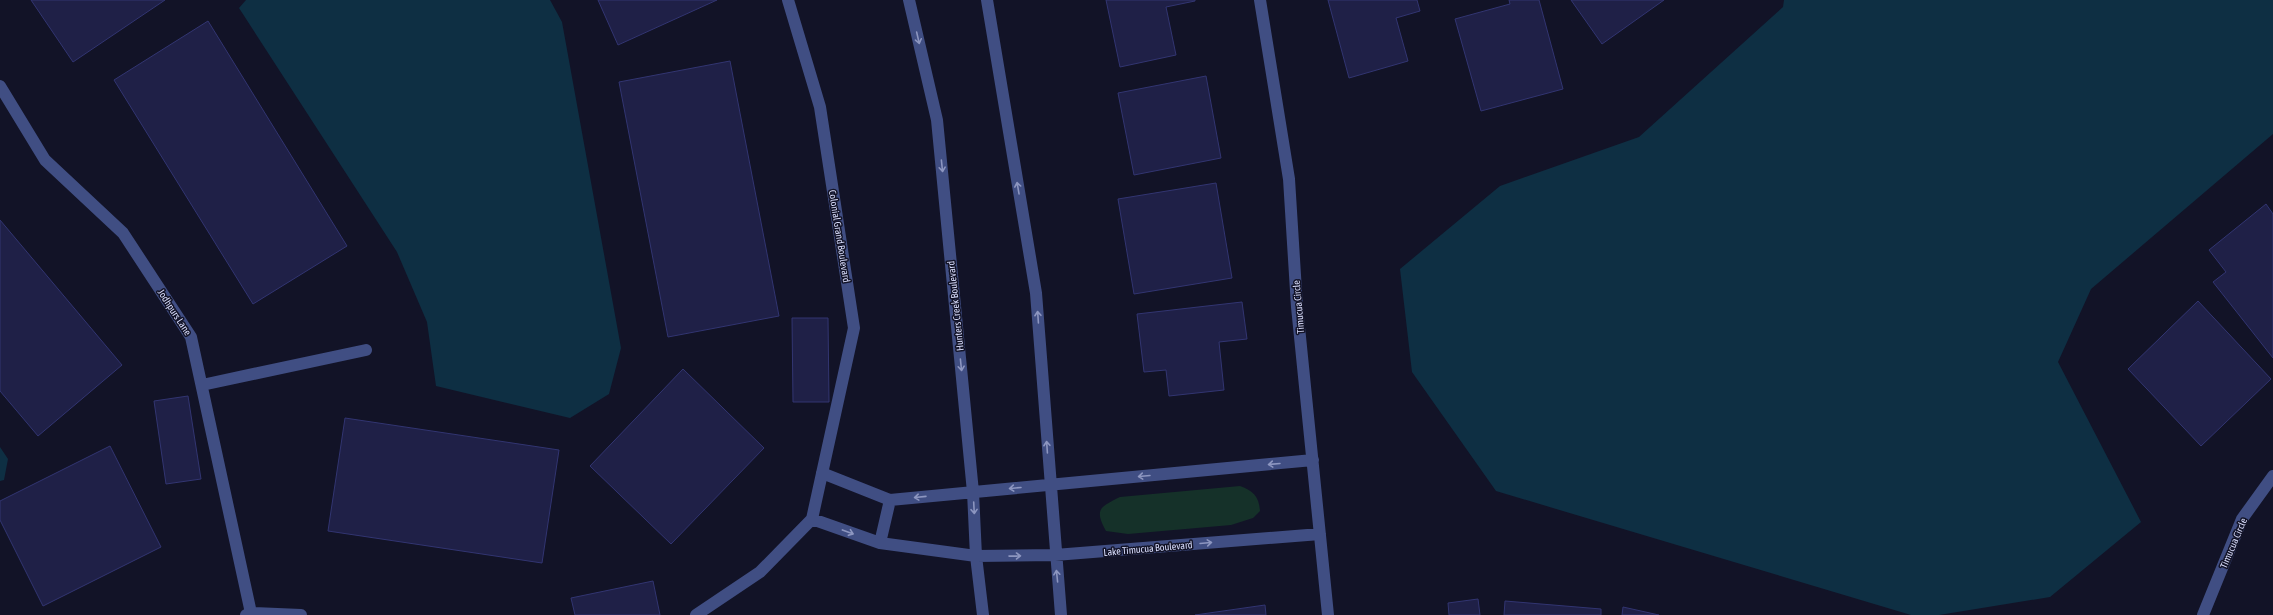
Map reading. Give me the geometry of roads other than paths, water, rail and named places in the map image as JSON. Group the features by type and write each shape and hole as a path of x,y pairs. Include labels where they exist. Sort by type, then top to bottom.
{"street":[{"name":"Colonial Grand Boulevard","path":"788,0 820,107 854,328 812,518"},
{"name":"Hunters Creek Boulevard","path":"909,0 937,120 973,492 976,556 983,615"},
{"path":"987,0 1036,293 1055,555 1061,615"},
{"name":"Timucua Circle","path":"1260,0 1289,179 1297,307 1328,615"},
{"name":"Jodhpurs Lane","path":"0,86 45,160 122,233 191,337 249,614"},
{"path":"202,385 366,350"},
{"path":"822,473 890,500 1312,460"},
{"name":"Timucua Circle","path":"2203,615 2242,519 2273,476"},
{"path":"880,543 890,500"},
{"path":"696,615 760,572 812,518 880,543 976,556"},
{"name":"Lake Timucua Boulevard","path":"976,556 1055,555 1320,534"},
{"path":"249,614 301,615"}],"water":[{"path":"246,0 550,0 562,22 621,348 609,394 570,418 436,386 427,322 397,252 239,8"},
{"path":"1784,0 2273,0 2273,134 2091,289 2058,362 2141,522 2050,597 1939,615 1911,615 1496,491 1412,372 1400,269 1500,186 1639,137 1783,7"},
{"path":"0,447 8,459 4,480 0,481"}]}
